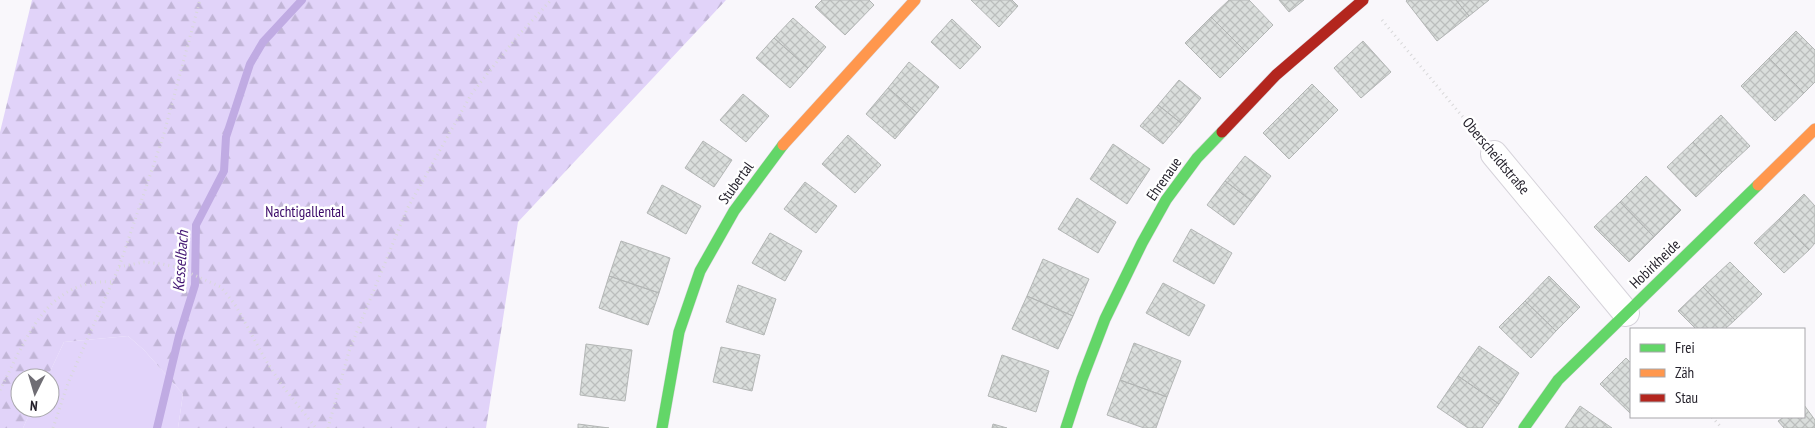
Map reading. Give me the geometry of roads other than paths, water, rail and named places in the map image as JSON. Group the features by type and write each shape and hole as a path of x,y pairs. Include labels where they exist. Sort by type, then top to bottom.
{"street":[{"name":"Stubertal","path":"662,428 679,332 700,271 734,211 782,146 915,0"},
{"name":"Ehrenaue","path":"1066,428 1105,319 1142,243 1166,200 1197,158 1276,75 1363,0"},
{"name":"Hobirkheide","path":"1524,428 1558,380 1815,129"},
{"name":"Oberscheidtstraße","path":"1494,154 1626,313"}],"waterway":[{"name":"Kesselbach","path":"157,428 179,336 195,285 196,225 224,171 226,137 250,64 263,42 302,0"}],"park label":[{"name":"Nachtigallental","path":"305,212"}]}
